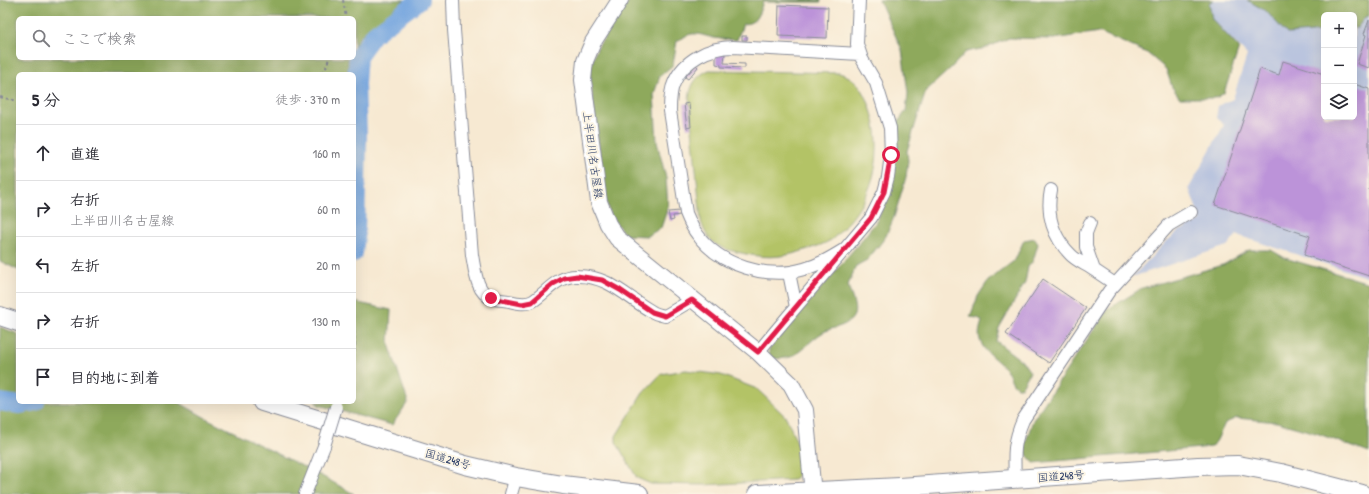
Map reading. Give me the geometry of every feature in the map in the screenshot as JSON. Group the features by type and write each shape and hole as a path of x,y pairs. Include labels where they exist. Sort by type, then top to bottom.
{"highway":[{"path":"0,316 16,321"},
{"name":"国道248号","path":"268,404 465,465 514,485 563,485 639,494"},
{"name":"国道248号","path":"757,494 899,490 1014,479 1198,466 1238,465 1281,473 1362,494"}],"main road":[{"name":"上半田川名古屋線","path":"620,0 593,42 585,61 583,74 599,202 608,224 617,238 758,352 791,384 805,410 813,493"}],"street":[{"path":"453,0 454,30 472,255 476,278 483,292 491,298 522,304 532,302 553,284 564,278 577,276 602,280 620,290 652,312 665,316 692,300"},
{"path":"758,352 871,218 884,192 891,155 890,128 876,82 856,44 859,0"},
{"path":"845,249 815,266 789,272 764,272 741,266 710,248 696,233 686,212 670,111 674,83 683,68 690,62 712,50 722,47 860,54"},
{"path":"1051,190 1048,203 1050,219 1058,239 1072,256 1115,284"},
{"path":"1014,479 1014,448 1023,420 1115,284 1169,225 1191,212"},
{"path":"1090,223 1086,233 1086,247 1094,270"},
{"path":"789,272 796,307"},
{"path":"306,494 336,408"}],"path":[{"path":"343,0 346,16"},
{"path":"324,72 329,60"},
{"path":"321,72 325,69"},
{"path":"0,97 16,101"}],"shaded area":[{"path":"1213,0 1247,0 1266,11 1287,34 1321,31 1321,120 1357,120 1357,28 1365,17 1369,16 1369,278 1237,235 1227,246 1132,277 1167,241 1179,231 1201,221 1189,188 1224,125 1216,118 1218,106 1233,99 1247,55 1212,19 1209,3"}],"green space":[{"path":"0,0 405,0 360,36 356,43 356,16 16,16 16,60 348,60 348,72 16,72 16,269 0,261"},
{"path":"630,0 821,0 821,2 763,2 757,17 748,24 743,24 737,40 691,34 677,41 673,65 660,76 654,94 657,142 666,178 668,207 661,228 647,236 625,235 610,215 606,201 590,78 590,68 597,48"},
{"path":"879,0 1213,0 1209,3 1212,19 1239,48 1224,93 1216,98 1180,98 1172,87 1166,69 1147,53 1099,32 1054,39 1009,38 986,48 966,52 926,91 907,151 908,161 906,177 894,217 886,236 881,243 867,260 856,266 848,285 855,308 854,315 850,321 843,325 823,332 793,356 787,358 769,358 769,349 876,222 887,197 895,126 906,111 908,93 902,50"},
{"path":"1247,0 1369,0 1369,16 1365,17 1357,28 1357,12 1321,12 1321,31 1287,34 1266,11"},
{"path":"709,70 839,73 855,81 862,90 868,101 875,123 877,154 875,169 865,199 843,229 831,240 792,254 770,257 754,256 723,248 712,241 708,236 701,221 689,98 691,89 697,78"},
{"path":"1035,238 1038,244 1033,261 1028,267 1025,283 999,328 996,341 1023,362 1030,372 1021,388 1017,387 1013,383 1003,366 988,353 982,345 979,335 982,321 978,318 970,317 978,296 988,281 1015,260 1024,240"},
{"path":"1249,250 1271,250 1285,258 1369,283 1369,453 1319,434 1277,422 1237,418 1225,423 1212,447 1034,463 1027,455 1025,444 1033,420 1107,310 1142,288 1223,265"},
{"path":"356,302 391,310 389,344 408,402 392,425 318,404 356,404"},
{"path":"0,327 16,333 16,404 182,404 354,494 0,494"},
{"path":"686,370 721,375 757,389 786,417 797,442 803,467 794,480 704,485 651,484 637,478 616,442 616,436 643,393 661,374"}],"building":[{"path":"779,5 828,7 827,38 778,36"},
{"path":"1369,20 1369,68 1357,64 1366,35 1364,34"},
{"path":"742,36 747,36 747,40 742,40"},
{"path":"716,53 725,54 724,63 745,64 745,68 721,67 721,65 716,64"},
{"path":"1283,61 1321,73 1321,120 1357,120 1357,85 1369,89 1369,276 1304,255 1310,236 1215,205 1260,69 1279,75"},
{"path":"696,65 698,67 688,79 685,77"},
{"path":"689,103 691,127 687,128 684,104"},
{"path":"680,211 680,215 673,216 674,220 670,221 668,212"},
{"path":"1043,279 1086,308 1049,363 1006,334"}],"waterway":[{"path":"356,84 358,56 374,34 420,0"},
{"path":"356,84 358,134 356,236"},
{"path":"0,402 20,405 25,404"}],"route":[{"path":"491,298 522,304 532,302 553,284 564,278 577,276 602,280 620,290 652,312 665,316 692,300 758,352 871,218 884,192 891,155"}]}
